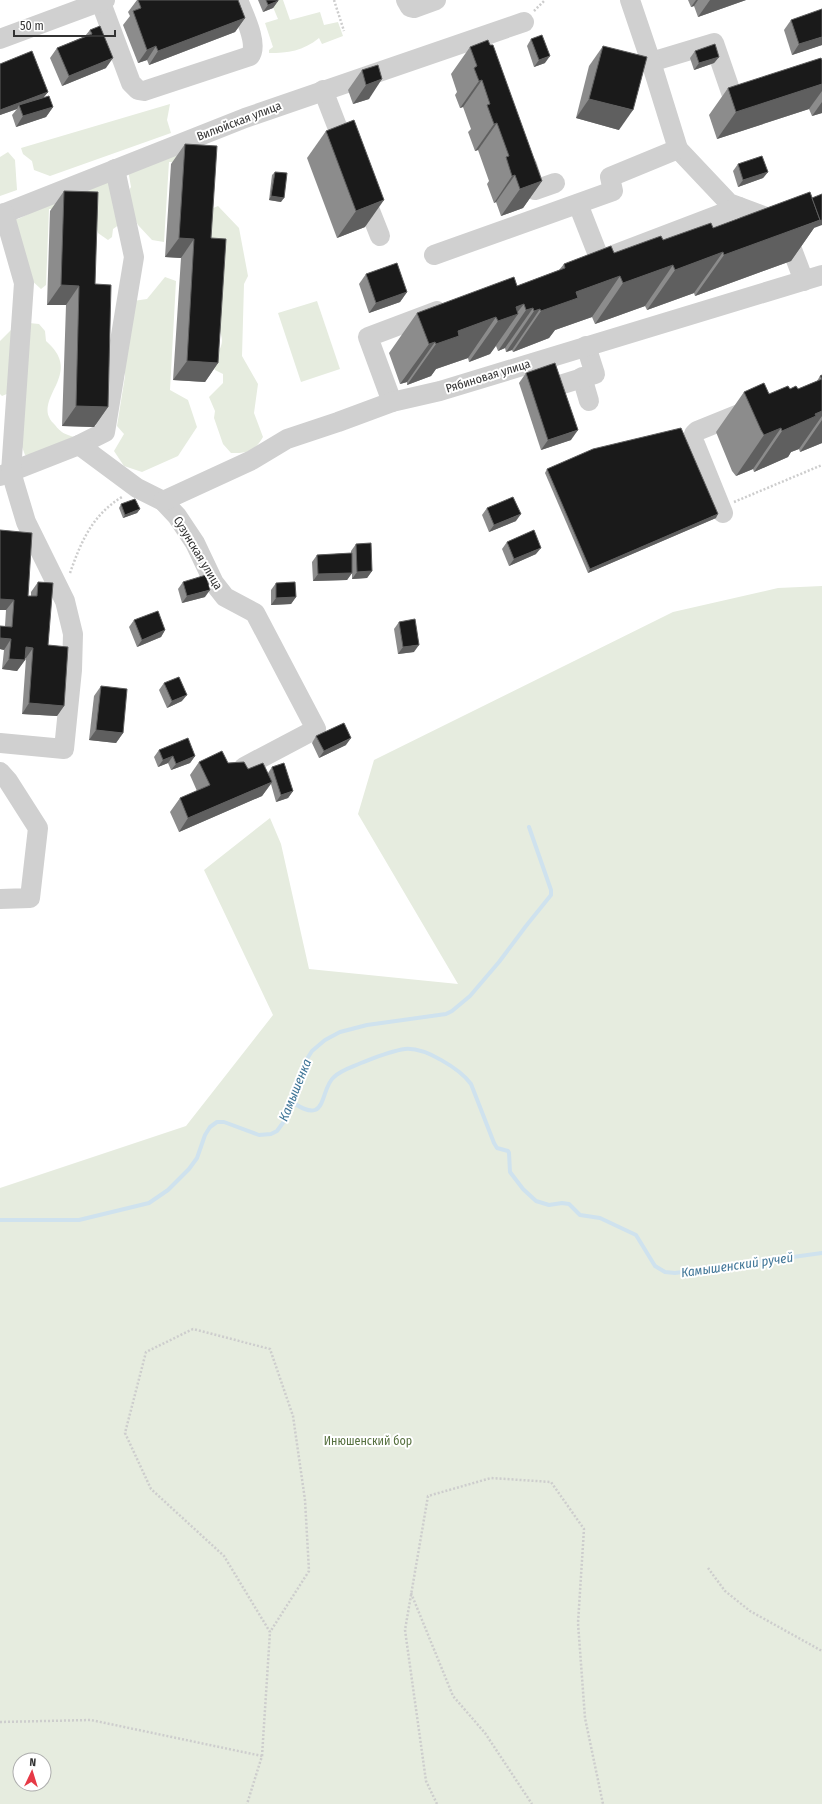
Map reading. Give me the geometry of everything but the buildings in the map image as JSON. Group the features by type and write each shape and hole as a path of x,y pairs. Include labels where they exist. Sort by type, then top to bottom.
{"street":[{"path":"0,39 101,1 130,83 138,90 144,91 250,56 253,52 253,41 238,0"},
{"path":"406,0 410,6 414,8 436,0"},
{"path":"630,0 678,149 730,203 782,223 813,278"},
{"name":"Вилюйская улица","path":"2,214 245,118 323,90 485,44 524,22"},
{"path":"651,62 714,43 734,101"},
{"path":"323,90 380,236"},
{"path":"520,147 535,190 555,183"},
{"path":"434,255 613,191 610,177 678,149"},
{"path":"5,474 79,445 104,432 134,257 115,169"},
{"path":"578,204 593,262 739,206"},
{"path":"0,743 64,749 72,670 73,634 66,601 26,522 5,474 24,283 2,214"},
{"name":"Рябиновая улица","path":"163,501 252,460 287,439 392,402 440,391 813,278"},
{"path":"392,402 368,337 434,312 457,306"},
{"path":"563,384 595,374 586,346"},
{"path":"582,378 589,401"},
{"path":"722,510 693,439 694,434 697,431 763,405"},
{"name":"Сузунская улица","path":"79,445 137,488 163,501 177,516 195,543 214,583 225,597 255,613 316,729 244,766"},
{"path":"0,772 8,781 38,828 30,898 0,899"}],"path":[{"path":"334,0 344,31"},
{"path":"722,510 822,465"},
{"path":"66,601 69,577 78,550 94,520 114,502 137,488"},
{"path":"247,1804 262,1756 270,1632 309,1571 305,1500 293,1416 270,1348 193,1329 146,1352 125,1433 150,1489 224,1556 270,1632"},
{"path":"437,1804 426,1781 405,1630 411,1593 428,1496 491,1478 551,1482 584,1529 578,1631 585,1718 602,1804"},
{"path":"708,1568 725,1591 750,1611 822,1651"},
{"path":"411,1593 453,1696 485,1733 532,1804"},
{"path":"0,1722 91,1720 262,1756"}],"green space":[{"path":"270,0 283,0 290,20 320,12 324,25 338,22 343,36 322,44 319,38 307,46 295,50 269,53 269,50 273,47 265,23 278,19"},
{"path":"170,104 167,120 171,133 50,176 34,170 32,161 23,154 21,148"},
{"path":"181,140 201,163 169,162 164,242 152,240 138,225 132,213 127,194 131,187 128,170"},
{"path":"8,152 15,160 17,190 0,196 0,157"},
{"path":"113,173 129,218 113,229 112,237 108,240 98,233 93,217 85,209 49,209 46,285 41,289 28,277 12,216 18,219"},
{"path":"218,206 239,228 248,276 244,284 242,356 258,384 254,413 263,437 257,446 250,451 242,453 231,453 223,444 214,418 215,411 209,397 223,383 223,374 215,370 212,361 220,349 222,337 218,328 213,254 206,211"},
{"path":"165,277 176,281 170,390 188,400 197,427 178,456 142,472 124,466 114,451 124,434 117,426 125,376 118,323 119,303 147,299"},
{"path":"317,301 340,369 301,382 278,313"},
{"path":"29,323 39,324 45,331 46,341 56,352 60,363 58,382 50,399 48,408 49,418 59,430 74,437 73,455 25,455 20,441 14,391 2,396 0,394 0,341 13,328"},
{"name":"Инюшенский бор","path":"822,586 822,1804 0,1804 0,1188 186,1126 273,1015 204,870 270,818 281,844 309,969 458,984 358,814 374,760 673,612 778,588"}],"waterway":[{"name":"Камышенка","path":"0,1220 79,1220 149,1203 168,1190 189,1169 197,1158 205,1135 210,1127 217,1122 224,1122 259,1135 271,1134 277,1131 285,1120 303,1065 312,1051 325,1040 340,1032 367,1025 446,1014 452,1011 470,996 499,962 551,895 551,890 529,827"},
{"name":"Камышенский ручей","path":"290,1101 305,1109 312,1111 315,1110 321,1104 328,1085 343,1071 394,1051 413,1049 432,1055 451,1066 471,1084 494,1143 497,1148 508,1151 509,1153 510,1172 523,1189 536,1201 549,1205 562,1203 569,1204 580,1215 600,1218 636,1235 655,1266 665,1272 675,1273 822,1253"}]}
